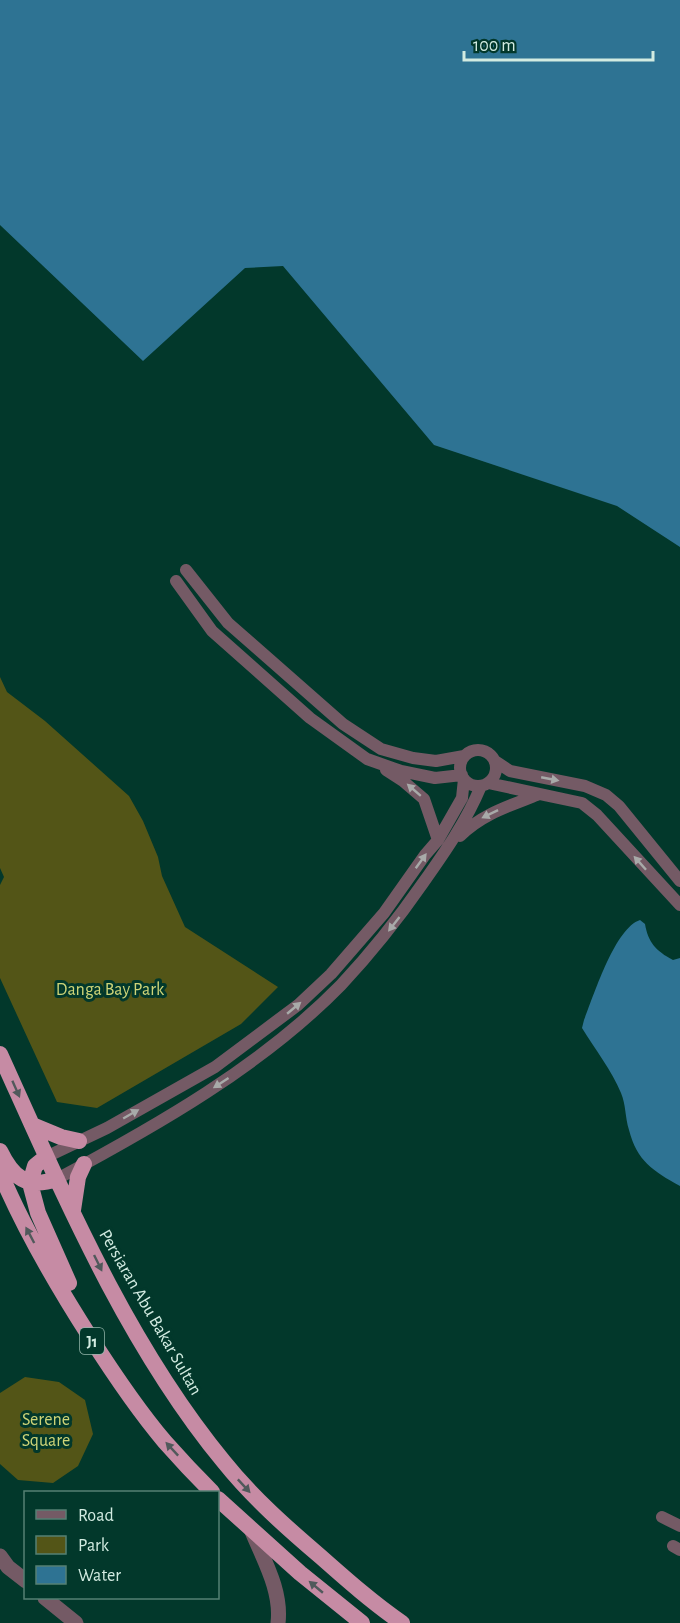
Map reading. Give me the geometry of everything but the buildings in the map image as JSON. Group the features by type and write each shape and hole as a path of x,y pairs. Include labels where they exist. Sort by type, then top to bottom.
{"highway":[{"name":"Persiaran Abu Bakar Sultan","path":"0,1054 46,1157 101,1270 159,1372 202,1434 247,1489 362,1593 402,1623"},
{"path":"32,1125 61,1137 80,1141"},
{"path":"0,1151 15,1175 30,1183 44,1183 57,1179"},
{"path":"46,1157 35,1166 30,1183 38,1213 97,1347"},
{"path":"73,1211 78,1177 84,1164"},
{"name":"J1","path":"0,1172 11,1199 37,1247 70,1305 121,1385 164,1441 211,1491"},
{"path":"219,1500 300,1573 362,1623"}],"street":[{"path":"186,570 228,623 343,724 381,749 413,758 436,761 464,756 479,750 489,753 495,761 510,771 585,786 606,795 619,806 680,881"},
{"path":"176,581 212,631 310,718 367,759 403,781 424,799 444,843"},
{"path":"444,843 462,798 461,765 464,756"},
{"path":"367,759 401,771 435,778 463,777 471,784 484,784 582,803 597,815 680,905"},
{"path":"57,1179 118,1146 223,1082 268,1049 339,987 374,948 444,843 473,804 484,784 496,772 495,761"},
{"path":"46,1157 107,1128 215,1067 298,1005 331,974 384,913 425,855 473,823 507,806 538,795"},
{"path":"662,1517 680,1526"},
{"path":"250,1527 277,1596 278,1623"},
{"path":"0,1556 8,1567 24,1579"},
{"path":"46,1599 76,1623"}],"green space":[{"name":"Danga Bay Park","path":"0,677 7,692 45,721 129,796 143,821 158,857 162,876 185,927 278,987 241,1024 97,1108 57,1102 0,978 0,885 4,877 0,868"},
{"name":"Serene Square","path":"25,1377 59,1382 85,1400 93,1434 78,1466 53,1483 18,1480 0,1464 0,1393"}],"water":[{"path":"0,0 680,0 680,547 617,506 434,445 283,266 245,268 143,361 0,225"},
{"path":"640,920 645,924 648,936 657,949 673,960 680,958 680,1186 654,1170 637,1150 632,1141 621,1093 582,1028 614,949 622,935"}]}
